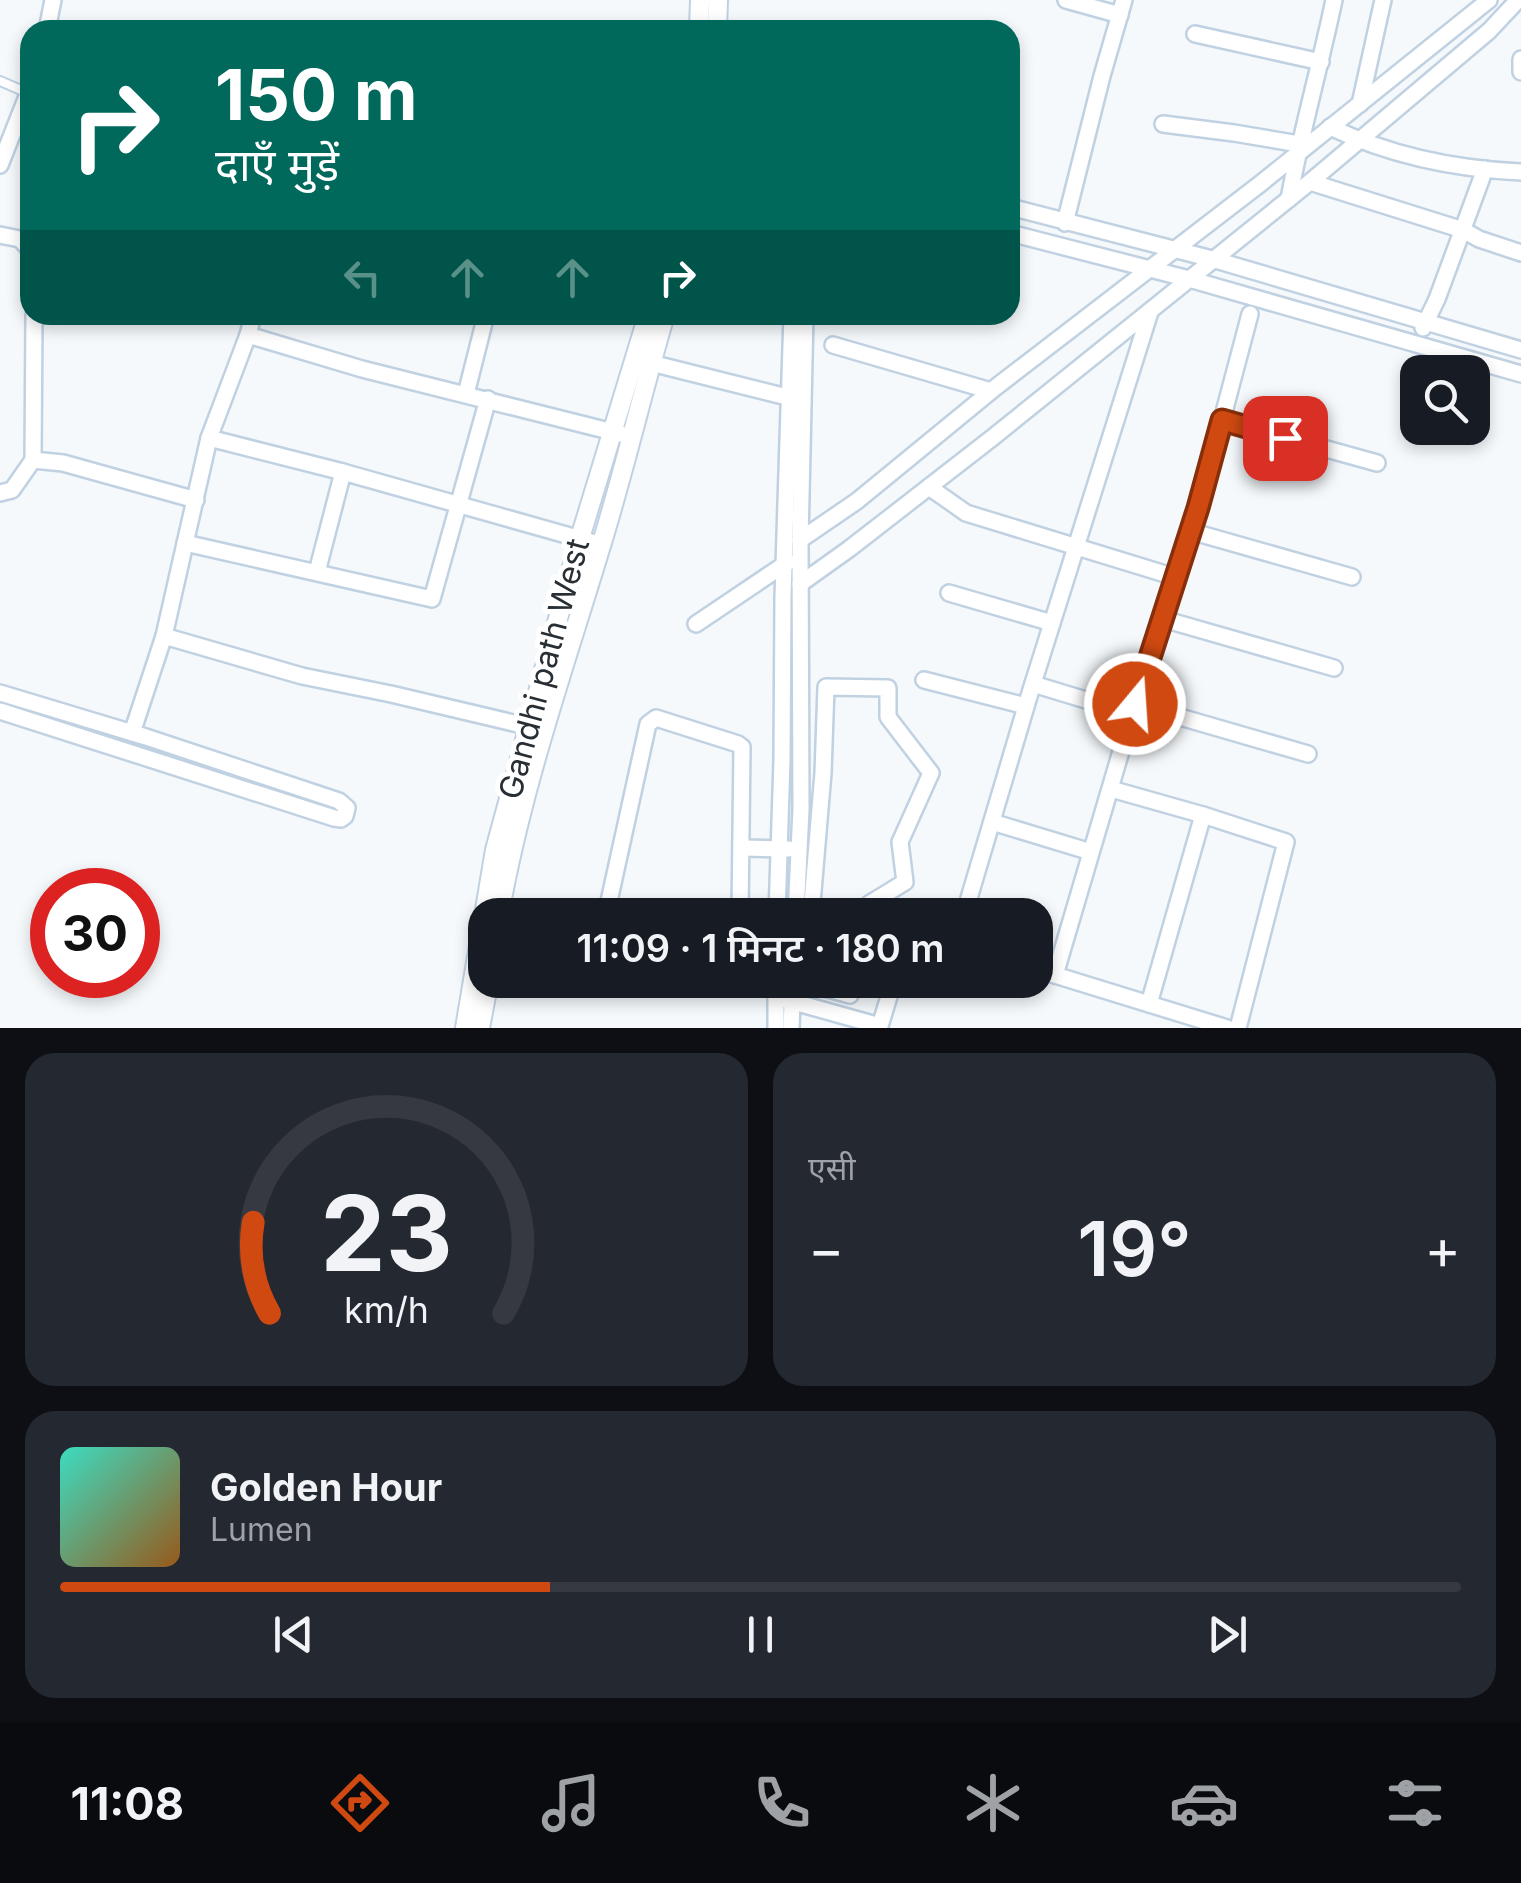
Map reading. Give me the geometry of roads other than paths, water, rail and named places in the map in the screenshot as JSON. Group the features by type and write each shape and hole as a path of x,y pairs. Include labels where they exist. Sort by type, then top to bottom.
{"street":[{"path":"1065,223 1122,8 1066,0"},
{"path":"1289,199 1334,0"},
{"path":"1360,104 1383,0"},
{"path":"696,624 784,564 991,390 1489,0"},
{"path":"800,584 1150,312 1360,141 1519,0"},
{"path":"1195,34 1321,62"},
{"path":"1521,59 1521,72"},
{"path":"2,154 20,112"},
{"path":"1163,124 1234,132 1298,148"},
{"path":"1330,127 1426,162 1521,172"},
{"path":"1417,346 1486,170"},
{"path":"1310,182 1521,252"},
{"path":"1020,210 1212,259 1521,350"},
{"path":"1020,236 1189,279 1521,374"},
{"path":"969,898 1150,312"},
{"path":"1056,975 1133,709 1190,531 1250,314"},
{"path":"0,493 12,490 33,460 34,325"},
{"path":"139,756 133,733 164,636 210,438 250,325"},
{"path":"466,394 483,325"},
{"name":"Gandhi path West","path":"465,1028 495,850 535,728 580,538 622,434 646,325"},
{"path":"502,898 535,728 602,545 622,434 651,363 661,325"},
{"path":"792,325 800,547 797,898"},
{"path":"778,898 784,564 789,462 805,325"},
{"path":"248,335 362,369 622,434"},
{"path":"833,345 991,390"},
{"path":"651,363 796,399"},
{"path":"185,543 432,599 488,400"},
{"path":"1222,420 1377,463"},
{"path":"210,438 602,545"},
{"path":"33,460 62,463 196,500"},
{"path":"318,572 343,472"},
{"path":"928,487 966,513 1175,577"},
{"path":"1190,531 1352,577"},
{"path":"949,593 1052,622"},
{"path":"1163,618 1334,668"},
{"path":"164,636 302,676 535,728"},
{"path":"924,680 1026,706"},
{"path":"782,682 800,681"},
{"path":"1033,684 1308,754"},
{"path":"812,898 826,688 888,688 888,717 931,773 900,842 904,882 879,898"},
{"path":"0,692 339,801 347,808 345,816 337,820 0,711"},
{"path":"18,717 24,700"},
{"path":"610,898 648,724 656,718 742,747 741,898"},
{"path":"115,748 133,733"},
{"path":"781,786 822,774"},
{"path":"1111,789 1286,842 1238,1028"},
{"path":"1149,1004 1204,815"},
{"path":"992,822 1091,852"},
{"path":"742,848 799,849"},
{"path":"1053,974 1199,1024 1227,1028"},
{"path":"480,1028 486,998"},
{"path":"784,999 882,1027 889,998"},
{"path":"776,1028 784,999"},
{"path":"784,999 791,1028"}]}
